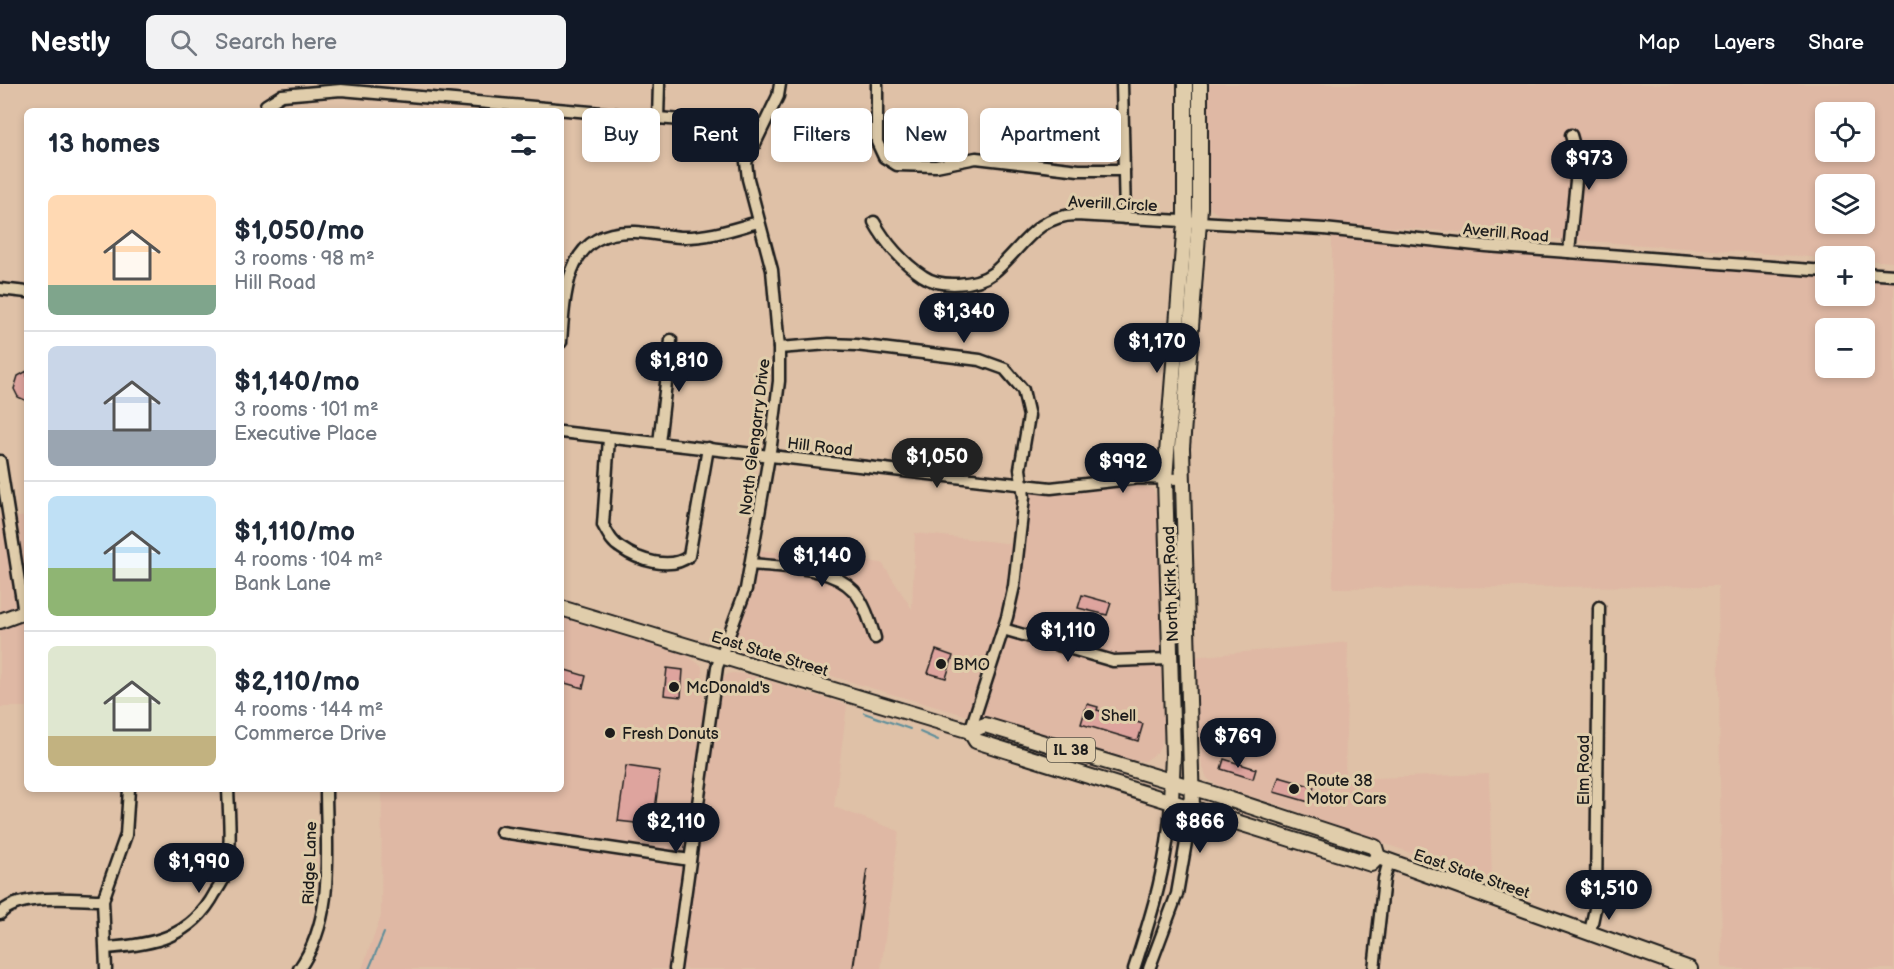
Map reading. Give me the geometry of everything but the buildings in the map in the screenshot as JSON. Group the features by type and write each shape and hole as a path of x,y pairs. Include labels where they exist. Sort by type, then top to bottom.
{"main road":[{"name":"North Kirk Road","path":"1171,801 1165,478 1185,222 1185,84"},
{"name":"North Kirk Road","path":"1192,808 1182,479 1183,420 1199,222 1200,84"},
{"name":"East State Street","path":"564,609 970,731 985,725 1172,781 1375,847 1384,859 1690,969"},
{"path":"0,621 24,613"},
{"name":"East State Street","path":"970,731 976,741 1371,864 1384,859"}],"street":[{"path":"658,108 659,84"},
{"name":"North Glengarry Drive","path":"759,134 778,96 780,84"},
{"path":"877,84 877,142 884,157 897,165 936,166 976,158 1079,170 1124,170"},
{"path":"1122,84 1125,218"},
{"path":"266,105 282,95 341,90 483,108"},
{"path":"564,113 582,114"},
{"path":"1569,252 1578,160 1571,135"},
{"name":"North Glengarry Drive","path":"675,969 720,655 746,589 752,564 770,455 779,381 779,348 772,270 758,222 746,162"},
{"name":"Averill Circle","path":"874,222 883,238 924,277 941,282 963,283 992,274 1053,217 1076,215 1185,222"},
{"path":"564,299 565,285 572,268 586,247 608,234 633,232 682,237 708,236 758,222"},
{"name":"Averill Road","path":"1185,222 1324,229 1569,252 1815,270"},
{"path":"1875,274 1894,275"},
{"path":"0,290 24,292"},
{"path":"659,443 671,340"},
{"path":"779,348 829,344 856,345 980,360 1005,369 1023,390 1029,416 1020,469 1024,497 1015,579 1003,629 970,731"},
{"name":"Hill Road","path":"564,432 1051,488 1126,479 1182,479"},
{"path":"609,438 603,525 619,548 665,564 674,564 688,556 708,448"},
{"path":"0,461 24,600"},
{"path":"752,564 818,571 838,579 854,592 865,609 875,638"},
{"name":"Elm Road","path":"1590,932 1596,904 1599,607"},
{"path":"1003,629 1113,661 1170,659"},
{"path":"106,969 103,900 126,835 129,792"},
{"path":"106,948 143,946 177,934 207,908 226,874 230,836 228,792"},
{"name":"Ridge Lane","path":"299,969 314,942 325,902 326,792"},
{"name":"North Kirk Road","path":"1134,969 1160,880 1168,839 1171,801"},
{"name":"North Kirk Road","path":"1149,969 1177,894 1192,808"},
{"path":"501,832 690,860"},
{"path":"1374,969 1384,859"},
{"path":"0,914 14,903 31,900 103,900"}],"shaded area":[{"path":"1209,84 1894,84 1894,262 1875,261 1875,246 1815,246 1815,257 1220,215 1211,209 1208,203"},
{"path":"1332,235 1815,273 1815,306 1875,306 1875,278 1894,280 1894,969 1732,969 1722,967 1718,586 1333,588"},
{"path":"1136,486 1152,488 1159,501 1163,738 1158,752 1145,761 1129,760 1066,744 888,693 743,649 735,641 734,635 756,550 882,563 912,609 915,533 1014,544 1018,490 1063,494"},
{"path":"0,513 5,513 21,610 0,617"},
{"path":"24,516 24,589 12,518"},
{"path":"24,616 24,707 0,707 0,625"},
{"path":"564,618 686,655 702,666 704,706 700,760 670,969 362,969 381,916 382,792 564,792"},
{"path":"1348,642 1345,779 1489,774 1492,883 1294,810 1216,785 1207,778 1202,765 1193,657"},
{"path":"731,673 746,674 847,705 834,807 899,831 881,969 678,969 719,689 725,676"}],"waterway":[{"path":"864,713 910,729"},
{"path":"920,732 938,740"},
{"path":"369,969 384,933"}],"railway":[{"path":"853,969 867,870"}],"place":[{"name":"BMO","path":"941,664"},
{"name":"McDonald's","path":"674,687"},
{"name":"Shell","path":"1089,715"},
{"name":"Fresh Donuts","path":"610,733"},
{"name":"Route 38 Motor Cars","path":"1294,789"}]}
